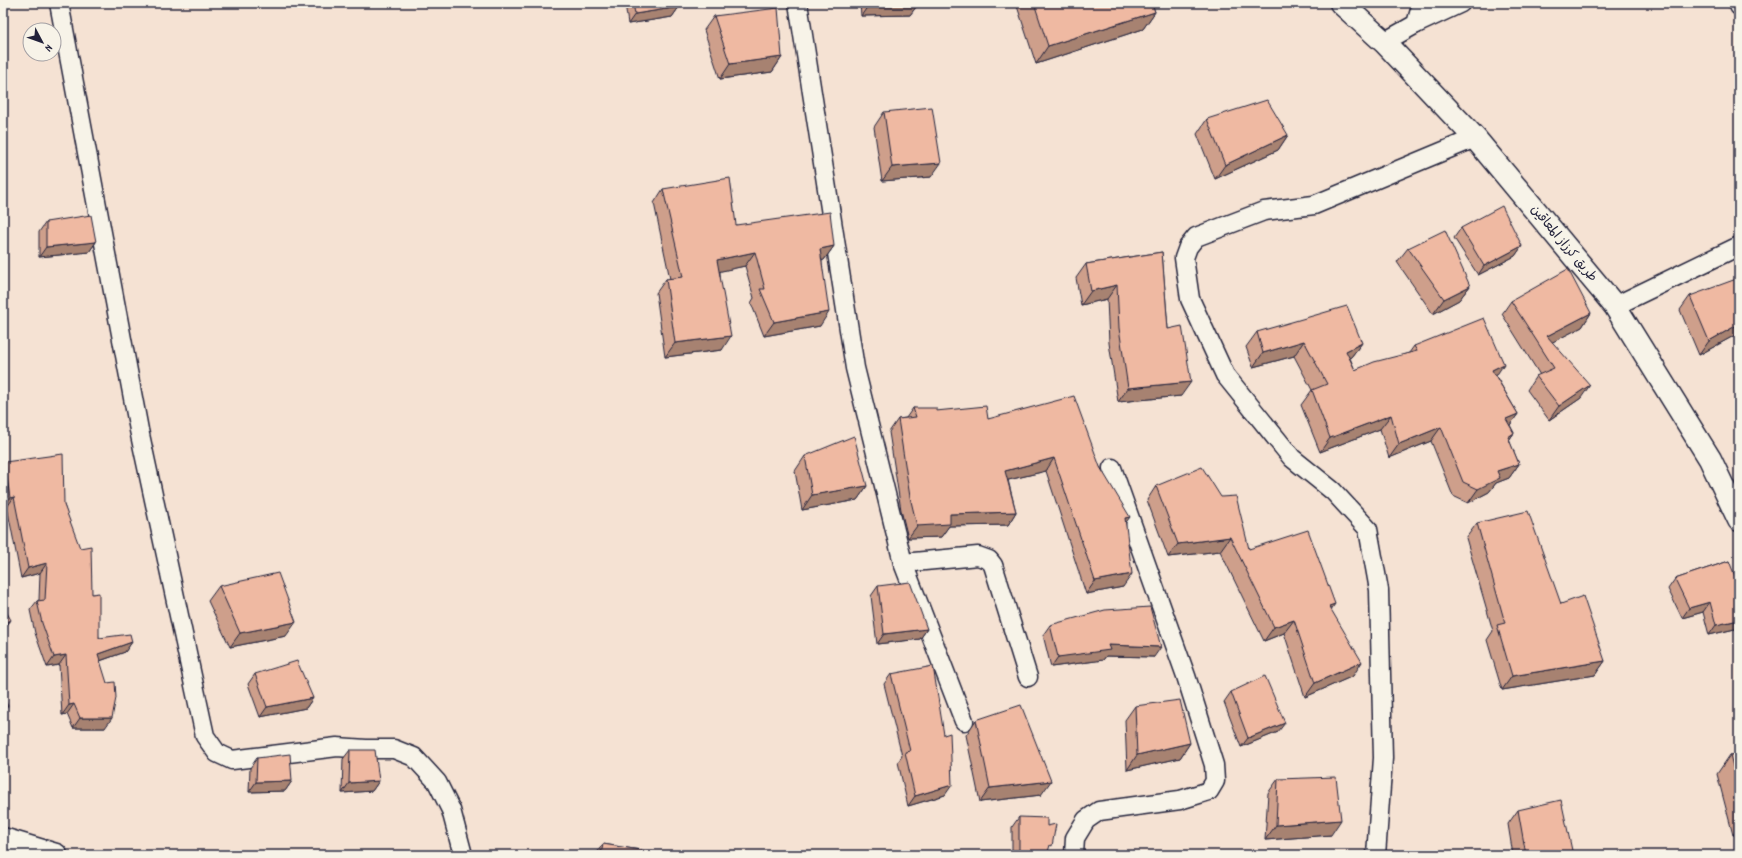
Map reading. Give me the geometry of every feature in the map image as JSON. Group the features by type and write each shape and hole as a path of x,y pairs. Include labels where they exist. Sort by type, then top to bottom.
{"street":[{"path":"59,3 138,430 204,736 217,753 232,760 338,746 394,749 414,757 437,782 451,810 463,855"},
{"path":"798,3 855,368 903,563 964,721"},
{"name":"طريق كرزاز المعاقين","path":"1341,3 1384,42 1475,138 1615,306 1710,459 1739,520"},
{"path":"1416,24 1422,3"},
{"path":"1384,42 1416,24 1461,3"},
{"path":"1376,855 1383,758 1379,590 1368,529 1333,492 1292,458 1225,375 1190,299 1184,258 1188,247 1196,237 1264,211 1314,205 1475,138"},
{"path":"1615,306 1739,246"},
{"path":"1074,855 1075,838 1086,820 1099,811 1180,800 1209,791 1215,781 1214,765 1186,676 1112,468"},
{"path":"903,563 978,556 990,560 1028,677"},
{"path":"3,839 56,855"}],"building":[{"path":"633,3 678,3 679,7 635,14"},
{"path":"1034,3 1152,3 1155,12 1048,46"},
{"path":"778,8 782,57 730,64 714,16"},
{"path":"1267,100 1288,135 1225,165 1207,119"},
{"path":"932,107 941,163 892,167 884,112"},
{"path":"730,178 736,225 830,212 834,246 820,249 829,312 774,322 760,289 765,289 755,252 717,260 731,336 675,343 666,279 683,277 663,189"},
{"path":"1502,206 1522,246 1484,266 1461,228"},
{"path":"91,215 96,242 46,247 46,222"},
{"path":"1445,230 1470,286 1444,299 1408,248"},
{"path":"1162,252 1168,329 1182,326 1191,382 1128,388 1119,328 1117,285 1091,291 1086,264"},
{"path":"1568,269 1591,313 1547,336 1590,385 1559,406 1536,376 1554,368 1511,301"},
{"path":"1739,278 1739,324 1709,341 1690,296"},
{"path":"1347,306 1362,343 1346,351 1355,370 1374,362 1417,351 1414,346 1484,318 1504,364 1492,370 1518,414 1506,419 1514,433 1508,437 1519,464 1497,471 1500,478 1478,489 1463,482 1441,427 1399,444 1391,415 1330,438 1312,390 1327,384 1304,341 1263,353 1257,332"},
{"path":"1074,396 1100,467 1130,517 1125,518 1132,574 1095,581 1054,458 1005,471 1016,512 950,514 950,524 917,526 910,497 898,419 916,417 913,408 936,408 936,411 986,406 988,419"},
{"path":"854,436 867,486 812,495 805,456"},
{"path":"63,454 64,505 80,548 91,546 92,594 99,593 99,638 130,634 132,642 98,654 107,683 115,682 116,698 112,718 80,718 74,704 69,705 66,655 54,657 42,623 37,601 45,600 47,563 28,568 14,497 10,498 5,462"},
{"path":"1202,467 1221,497 1236,496 1249,549 1308,530 1335,604 1329,606 1362,662 1315,683 1294,620 1274,627 1230,537 1178,544 1156,486"},
{"path":"1528,511 1561,604 1583,596 1605,661 1512,676 1497,625 1505,623 1477,523"},
{"path":"1729,561 1739,586 1739,620 1716,625 1710,602 1689,608 1675,579"},
{"path":"278,573 296,622 240,633 219,586"},
{"path":"910,582 927,629 884,634 878,586"},
{"path":"3,606 11,620 3,624"},
{"path":"1150,607 1161,647 1108,645 1110,650 1058,657 1050,625 1105,610"},
{"path":"297,661 313,698 267,707 255,674"},
{"path":"933,666 944,735 950,733 952,785 915,796 905,752 910,751 891,674"},
{"path":"1265,676 1285,723 1248,738 1231,692"},
{"path":"3,697 8,706 3,709"},
{"path":"1180,700 1190,743 1137,755 1135,706"},
{"path":"1021,705 1051,781 990,788 976,720"},
{"path":"350,750 375,750 379,781 349,783"},
{"path":"290,754 292,781 256,782 257,758"},
{"path":"1739,754 1739,790 1730,755"},
{"path":"1336,777 1341,820 1276,825 1278,779"},
{"path":"1561,800 1573,855 1526,855 1518,810"},
{"path":"1019,817 1047,818 1047,826 1056,824 1052,846 1050,845 1047,855 1019,855"},
{"path":"603,844 671,855 601,855"}]}
